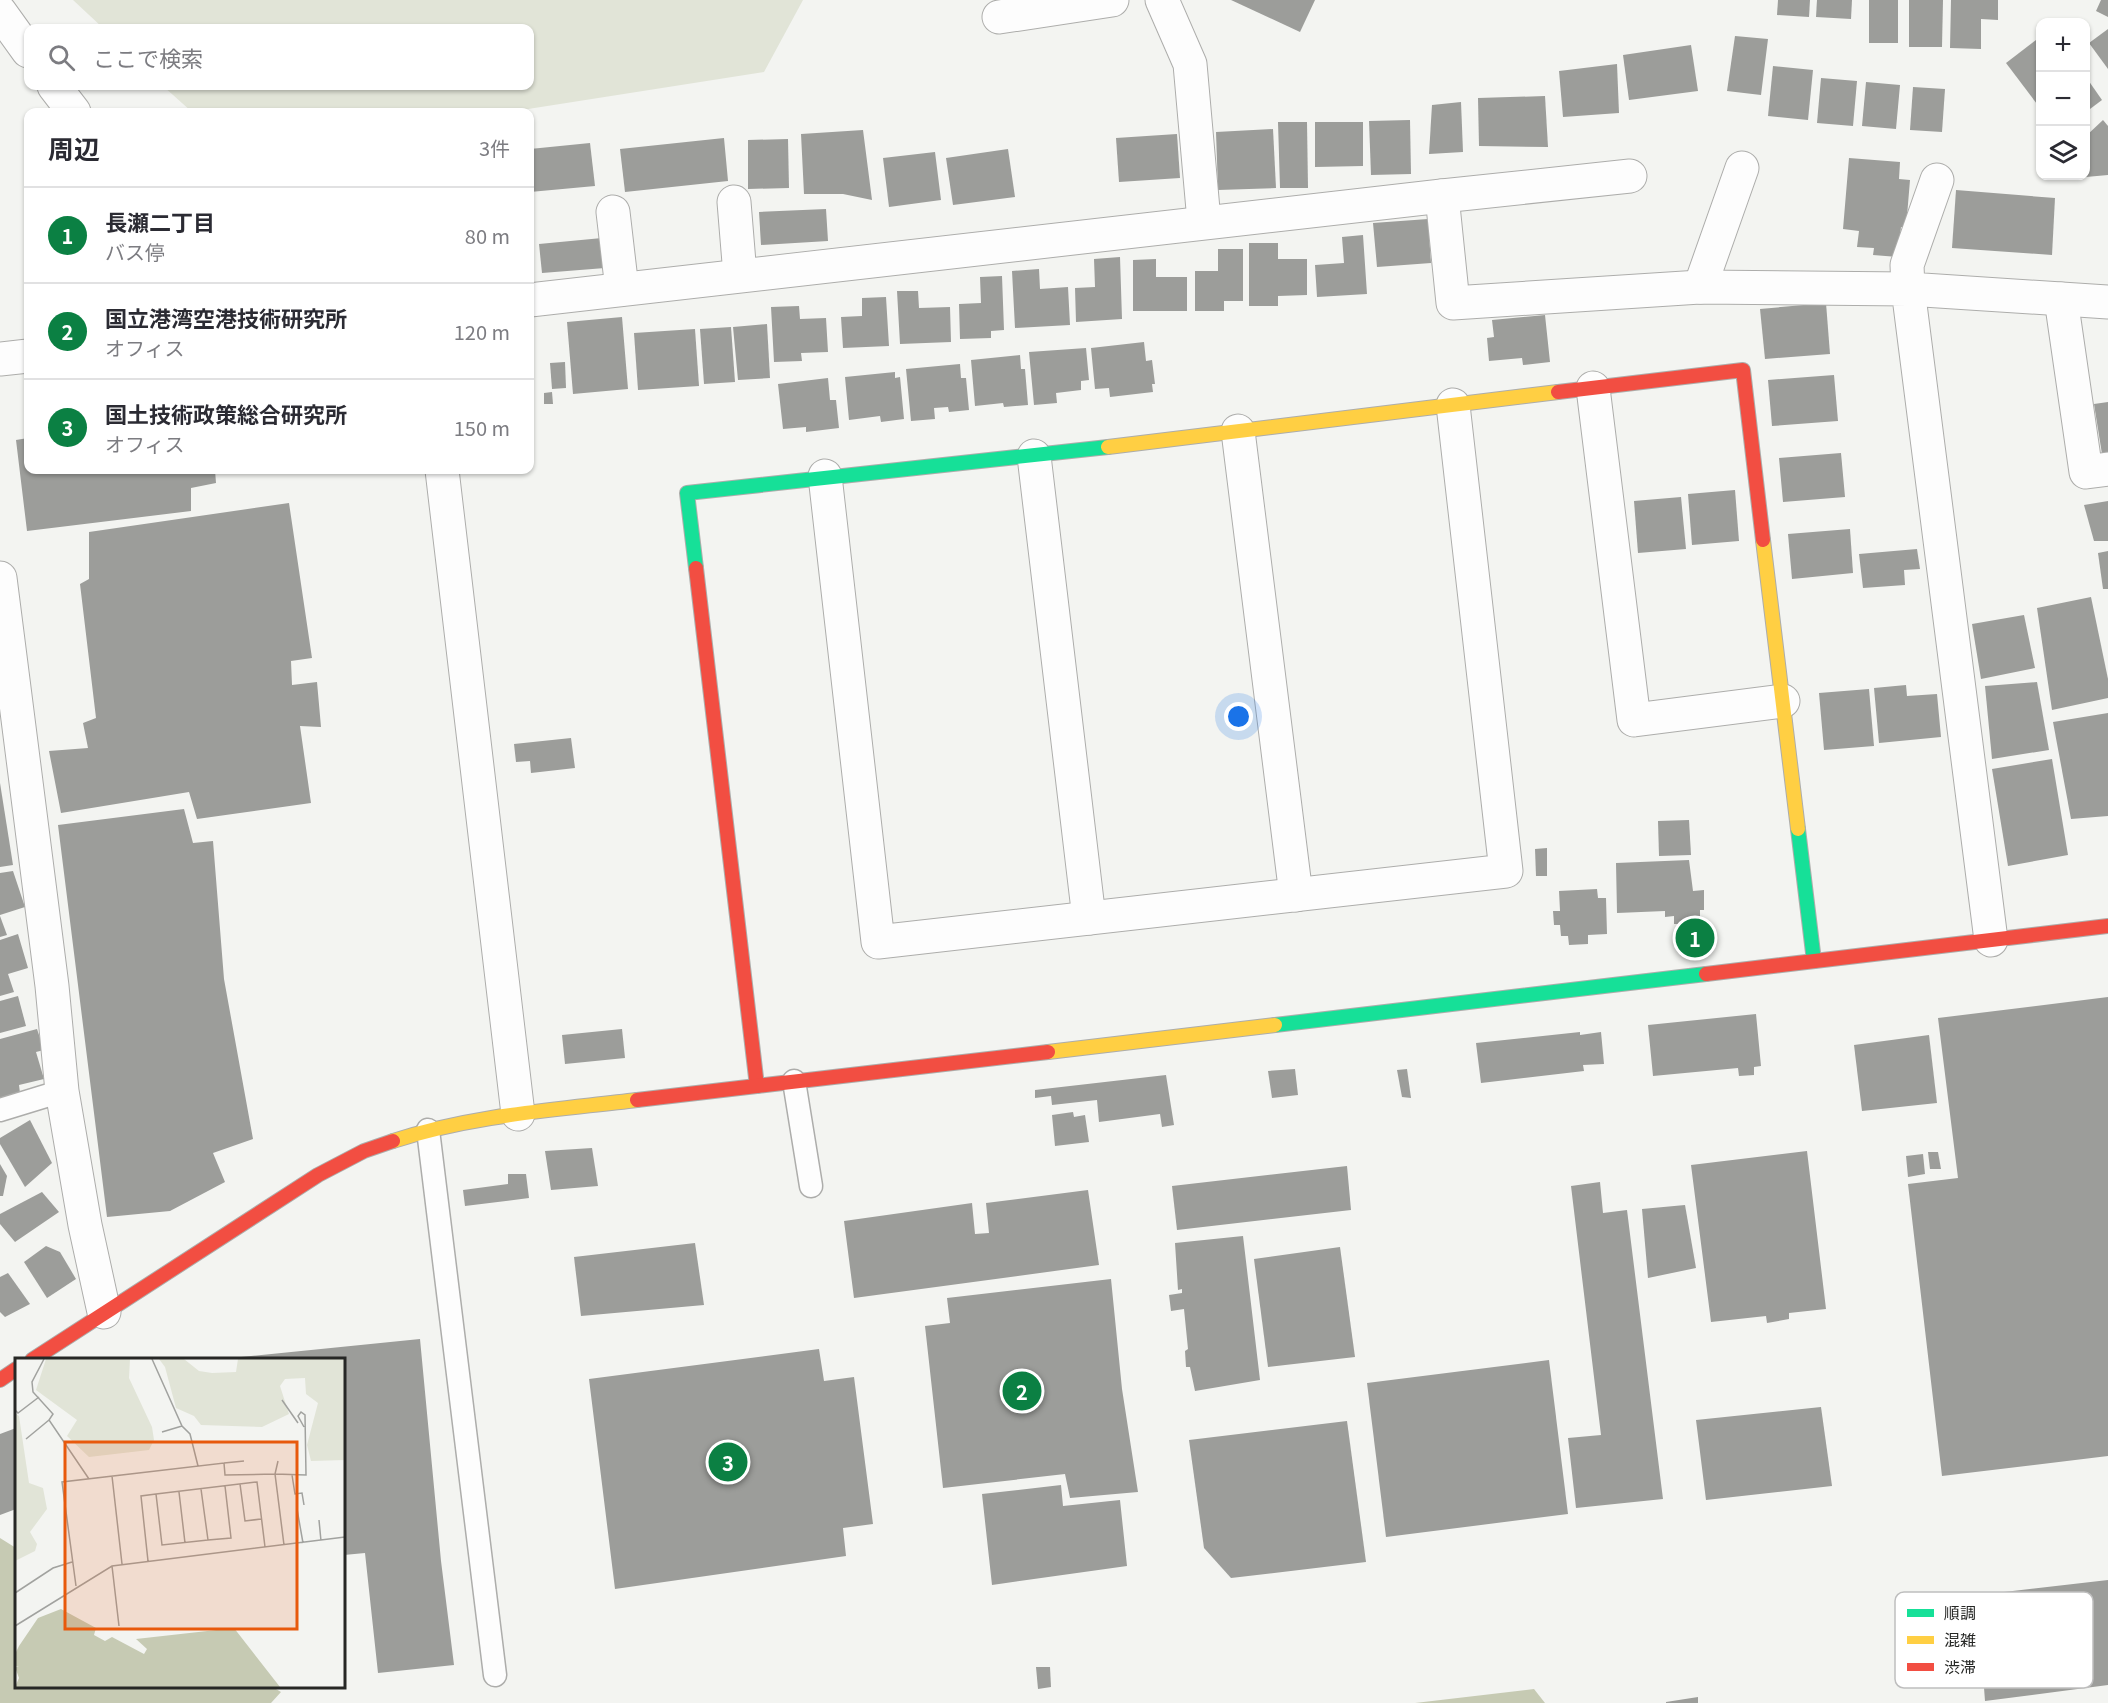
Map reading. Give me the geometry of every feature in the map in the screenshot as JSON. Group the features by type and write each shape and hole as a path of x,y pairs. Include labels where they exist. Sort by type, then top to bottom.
{"street":[{"path":"999,17 1112,0"},
{"path":"1162,0 1190,64 1204,221"},
{"path":"0,12 24,45"},
{"path":"57,90 71,108"},
{"path":"1700,287 1742,168"},
{"path":"534,300 1204,221 1630,176"},
{"path":"1937,180 1907,265 1908,289 1991,940"},
{"path":"1442,196 1454,303 1700,287 1908,289 2108,302"},
{"path":"734,202 740,275"},
{"path":"613,212 622,289"},
{"path":"2061,299 2086,472 2108,469"},
{"path":"0,359 24,356"},
{"path":"757,1086 687,493 825,476 1034,456 1743,370 1814,961"},
{"path":"1593,388 1634,720 1783,701"},
{"path":"825,476 878,942 1296,895 1506,871 1454,405"},
{"path":"1238,431 1296,895"},
{"path":"1034,456 1089,918"},
{"path":"442,474 518,1114"},
{"path":"0,578 51,974 62,1091 85,1225 105,1312"},
{"path":"34,1358 318,1175 364,1150 428,1130 478,1119 2108,926"},
{"path":"0,1380 15,1370"}],"lane":[{"path":"794,1081 811,1186"},
{"path":"0,1110 62,1091"},
{"path":"428,1130 495,1675"}],"shaded area":[{"path":"73,0 803,0 764,72 534,108 188,108 167,90 534,90 534,24 99,24"},
{"path":"0,1538 15,1547 15,1688 274,1688 281,1692 271,1703 0,1703"},
{"path":"1534,1689 1545,1703 1415,1703"}],"building":[{"path":"1231,0 1315,0 1300,32"},
{"path":"1778,0 1810,0 1809,17 1777,15"},
{"path":"1817,0 1852,0 1851,19 1816,17"},
{"path":"1869,0 1898,0 1898,43 1869,43"},
{"path":"1909,0 1943,0 1942,47 1909,47"},
{"path":"1951,0 1998,0 1998,20 1981,19 1981,49 1950,48"},
{"path":"2101,0 2108,0 2108,17 2096,11"},
{"path":"2108,29 2108,69 2090,44"},
{"path":"1735,36 1768,39 1761,95 1727,91"},
{"path":"2036,40 2036,103 2006,63"},
{"path":"1691,45 1698,91 1629,100 1623,55"},
{"path":"1617,64 1619,113 1563,117 1559,71"},
{"path":"1773,66 1813,70 1808,120 1768,116"},
{"path":"1821,78 1857,81 1853,126 1817,123"},
{"path":"1866,82 1900,85 1896,129 1862,126"},
{"path":"2090,83 2102,100 2090,109"},
{"path":"1913,87 1945,89 1942,132 1910,130"},
{"path":"1545,96 1548,147 1479,146 1478,98"},
{"path":"1461,102 1463,152 1429,154 1432,105"},
{"path":"1410,120 1411,174 1371,175 1369,121"},
{"path":"2103,120 2108,126 2108,175 2090,177 2090,132"},
{"path":"1278,122 1307,122 1308,188 1280,188"},
{"path":"1315,122 1363,122 1363,166 1315,167"},
{"path":"1273,129 1276,188 1218,190 1216,132"},
{"path":"863,130 872,200 843,194 804,194 801,134"},
{"path":"1177,134 1180,178 1119,182 1116,138"},
{"path":"724,138 728,181 625,192 620,149"},
{"path":"788,139 789,188 748,189 748,140"},
{"path":"590,143 595,186 534,192 534,149"},
{"path":"1008,149 1015,197 953,205 946,158"},
{"path":"935,152 941,200 889,207 883,158"},
{"path":"1849,158 1900,162 1899,179 1910,180 1906,228 1901,227 1898,257 1873,255 1874,248 1857,247 1859,231 1843,229"},
{"path":"1956,190 2055,198 2052,255 1952,248"},
{"path":"826,209 828,241 761,245 759,212"},
{"path":"1428,219 1431,263 1377,267 1373,223"},
{"path":"1363,235 1367,294 1317,297 1315,265 1344,263 1342,237"},
{"path":"602,238 605,268 542,273 539,244"},
{"path":"1249,243 1278,243 1278,259 1307,259 1307,295 1278,296 1278,306 1249,306"},
{"path":"1218,249 1243,249 1243,301 1224,301 1224,311 1195,311 1195,271 1218,271"},
{"path":"1120,257 1122,319 1076,322 1075,288 1095,287 1094,259"},
{"path":"1156,259 1156,277 1187,277 1187,311 1133,311 1133,260"},
{"path":"1039,269 1040,289 1068,287 1070,325 1015,328 1012,271"},
{"path":"1002,276 1004,330 991,331 991,338 960,339 959,304 981,303 980,277"},
{"path":"897,291 918,291 919,308 950,307 951,342 900,344"},
{"path":"886,297 889,346 843,348 841,317 862,316 862,298"},
{"path":"1826,303 1830,354 1765,359 1760,309"},
{"path":"799,306 800,319 826,318 828,352 801,353 802,361 774,362 771,307"},
{"path":"1545,315 1550,362 1523,365 1522,358 1489,361 1487,338 1494,337 1492,320"},
{"path":"622,317 628,389 573,394 567,322"},
{"path":"767,324 770,378 738,380 733,327"},
{"path":"731,327 735,382 704,384 700,329"},
{"path":"695,329 699,386 638,390 634,333"},
{"path":"1144,342 1146,361 1152,360 1155,384 1152,384 1153,392 1110,397 1109,388 1095,389 1091,348"},
{"path":"1086,348 1089,380 1081,381 1081,390 1056,393 1057,403 1034,405 1029,352"},
{"path":"1020,355 1021,369 1025,369 1028,405 1004,407 1003,403 975,406 971,360"},
{"path":"565,362 566,388 552,389 550,363"},
{"path":"960,364 961,378 966,378 969,410 949,412 948,407 934,408 935,419 911,421 906,369"},
{"path":"895,372 895,378 900,377 904,419 881,422 880,416 849,420 845,377"},
{"path":"1834,375 1838,421 1772,426 1768,380"},
{"path":"828,378 830,400 836,400 839,428 806,432 806,427 783,429 778,384"},
{"path":"552,392 553,404 544,404 544,393"},
{"path":"2108,402 2108,452 2102,454 2094,404"},
{"path":"24,439 24,474 215,474 216,483 191,488 191,511 27,531 16,440"},
{"path":"1841,453 1845,497 1783,502 1779,458"},
{"path":"1735,490 1739,541 1692,545 1688,494"},
{"path":"1681,497 1686,549 1638,553 1634,501"},
{"path":"2108,501 2108,541 2094,541 2084,505"},
{"path":"289,503 312,658 291,661 292,685 317,682 321,727 300,726 311,803 197,819 189,792 61,813 49,751 88,748 83,723 96,718 80,584 89,579 89,532"},
{"path":"1850,529 1853,573 1792,579 1788,534"},
{"path":"1917,549 1920,569 1904,570 1905,585 1863,588 1859,554"},
{"path":"2108,551 2108,589 2103,589 2098,553"},
{"path":"2091,597 2108,679 2108,698 2052,710 2037,608"},
{"path":"2024,615 2035,668 1981,679 1972,624"},
{"path":"2037,682 2049,750 1992,759 1985,686"},
{"path":"1906,685 1907,696 1937,694 1941,737 1879,743 1874,688"},
{"path":"1869,689 1874,746 1824,750 1819,693"},
{"path":"2108,713 2108,816 2071,819 2053,722"},
{"path":"571,738 575,768 531,773 530,761 516,762 514,744"},
{"path":"2052,759 2068,855 2008,866 1992,769"},
{"path":"0,783 13,865 0,867"},
{"path":"184,809 193,843 213,841 224,979 253,1139 213,1153 225,1182 170,1211 107,1217 58,825"},
{"path":"1689,820 1691,855 1659,856 1658,821"},
{"path":"1547,848 1547,876 1536,876 1535,849"},
{"path":"1689,860 1693,891 1704,890 1704,910 1700,910 1700,924 1674,924 1674,916 1665,917 1665,911 1617,913 1616,863"},
{"path":"13,871 25,907 0,915 0,873"},
{"path":"1597,889 1598,898 1606,898 1607,934 1588,935 1588,944 1569,945 1568,936 1561,936 1560,925 1554,925 1553,911 1560,911 1559,891"},
{"path":"0,916 7,935 0,937"},
{"path":"18,934 28,968 8,974 14,992 0,996 0,940"},
{"path":"18,996 26,1026 0,1033 0,1001"},
{"path":"2108,997 2108,1456 1942,1476 1908,1184 1958,1178 1938,1018"},
{"path":"1756,1014 1761,1066 1754,1067 1754,1075 1739,1076 1738,1068 1653,1076 1648,1025"},
{"path":"37,1029 44,1050 36,1052 44,1079 19,1085 20,1093 0,1099 0,1039"},
{"path":"622,1029 625,1058 565,1064 562,1035"},
{"path":"1580,1032 1580,1035 1601,1032 1604,1064 1583,1065 1584,1071 1481,1083 1476,1043"},
{"path":"1929,1035 1937,1103 1862,1111 1854,1045"},
{"path":"1295,1069 1298,1095 1272,1098 1268,1071"},
{"path":"1407,1069 1411,1098 1402,1097 1397,1070"},
{"path":"1166,1075 1174,1125 1162,1127 1160,1114 1099,1122 1097,1100 1052,1105 1051,1096 1035,1098 1035,1090"},
{"path":"1073,1112 1074,1117 1085,1115 1089,1142 1055,1146 1052,1115"},
{"path":"30,1120 52,1163 25,1187 0,1144 0,1138"},
{"path":"592,1148 598,1186 551,1190 545,1151"},
{"path":"1807,1151 1826,1309 1789,1313 1789,1319 1767,1323 1766,1316 1711,1322 1691,1165"},
{"path":"1928,1152 1938,1152 1941,1169 1930,1169"},
{"path":"1923,1154 1925,1174 1908,1177 1906,1156"},
{"path":"0,1164 7,1176 3,1196 0,1196"},
{"path":"1347,1166 1351,1210 1177,1230 1172,1186"},
{"path":"508,1174 526,1174 529,1198 465,1206 463,1190 508,1184"},
{"path":"1600,1182 1603,1213 1627,1210 1663,1499 1576,1508 1568,1438 1601,1435 1571,1186"},
{"path":"1088,1190 1099,1265 854,1298 844,1221 972,1203 975,1234 989,1233 986,1203"},
{"path":"42,1192 59,1212 15,1242 0,1224 0,1214"},
{"path":"1685,1205 1696,1268 1648,1278 1642,1209"},
{"path":"1243,1236 1260,1380 1195,1391 1190,1367 1186,1367 1185,1351 1188,1349 1184,1309 1171,1311 1169,1295 1182,1293 1182,1289 1178,1290 1175,1243"},
{"path":"695,1243 704,1305 581,1316 574,1257"},
{"path":"46,1246 60,1252 76,1279 47,1298 24,1262"},
{"path":"1340,1247 1355,1357 1268,1367 1254,1259"},
{"path":"8,1273 30,1304 5,1317 0,1312 0,1277"},
{"path":"1111,1279 1122,1389 1138,1492 1070,1498 1065,1474 943,1488 925,1326 950,1323 947,1298"},
{"path":"420,1339 441,1561 454,1665 378,1673 365,1553 345,1555 345,1358 231,1358"},
{"path":"819,1349 824,1381 854,1377 873,1524 843,1528 846,1556 615,1589 589,1379"},
{"path":"1549,1360 1568,1514 1386,1537 1367,1383"},
{"path":"1821,1407 1832,1486 1706,1500 1696,1420"},
{"path":"1347,1421 1366,1562 1231,1578 1204,1548 1189,1440"},
{"path":"15,1428 15,1509 0,1515 0,1434"},
{"path":"1061,1485 1063,1506 1120,1500 1127,1566 992,1585 982,1494"},
{"path":"2108,1580 2108,1685 2093,1687 2093,1592 2004,1592"},
{"path":"1036,1667 1050,1667 1051,1687 1038,1689"},
{"path":"1984,1688 2085,1688 1985,1701"},
{"path":"1698,1697 1698,1703 1666,1703 1666,1702"}],"traffic: fast":[{"path":"696,568 687,493 1108,447"},
{"path":"1798,829 1814,961"},
{"path":"1275,1025 1706,974"}],"traffic: slow":[{"path":"1108,447 1558,392"},
{"path":"1763,540 1798,829"},
{"path":"1048,1052 1275,1025"},
{"path":"393,1141 483,1119 637,1100"}],"traffic: jam":[{"path":"1558,392 1743,370 1763,540"},
{"path":"696,568 757,1086"},
{"path":"1706,974 2108,926"},
{"path":"637,1100 1048,1052"},
{"path":"35,1358 318,1175 364,1151 393,1141"},
{"path":"0,1380 15,1370"}],"place":[{"name":"長瀬二丁目","path":"1695,938"},
{"name":"国立港湾空港技術研究所","path":"1022,1391"},
{"name":"国土技術政策総合研究所","path":"728,1462"}]}
